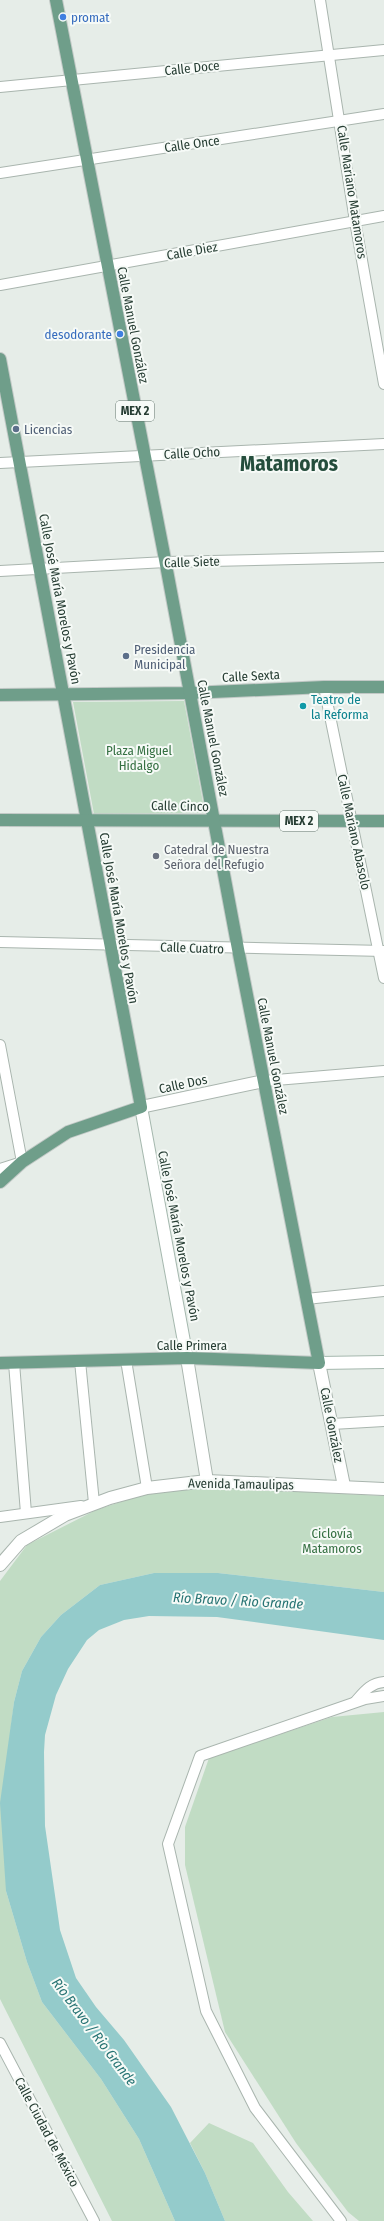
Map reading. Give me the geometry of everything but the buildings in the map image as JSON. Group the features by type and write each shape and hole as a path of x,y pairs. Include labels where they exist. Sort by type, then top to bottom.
{"main road":[{"name":"Calle Manuel González","path":"56,0 144,456 166,562 238,949 319,1363"},
{"name":"Calle José María Morelos y Pavón","path":"0,360 88,819 140,1106"},
{"name":"Calle Sexta","path":"0,695 190,693 324,687 384,687"},
{"name":"Calle Cinco","path":"0,820 88,819 384,821"},
{"name":"Calle Dos","path":"22,1162 68,1132 140,1106"},
{"path":"0,1182 22,1162"},
{"name":"Calle Primera","path":"0,1363 187,1358 319,1363"}],"street":[{"name":"Calle Mariano Matamoros","path":"320,0 330,54 355,221 384,384"},
{"name":"Calle Doce","path":"0,87 384,50"},
{"name":"Calle Once","path":"0,173 384,114"},
{"name":"Calle Diez","path":"0,285 384,216"},
{"path":"373,316 384,316"},
{"name":"Calle Ocho","path":"0,463 384,444"},
{"name":"Calle Siete","path":"0,571 166,562 384,557"},
{"name":"Calle Mariano Abasolo","path":"324,687 352,821 382,951 384,978"},
{"name":"Calle Cuatro","path":"0,942 238,949 382,951"},
{"path":"0,1045 2,1065 22,1162"},
{"name":"Calle Dos","path":"140,1106 264,1081 384,1071"},
{"name":"Calle José María Morelos y Pavón","path":"140,1106 187,1358 207,1481"},
{"name":"Calle Dos","path":"0,1169 22,1162"},
{"path":"306,1300 384,1291"},
{"path":"126,1360 148,1488"},
{"path":"0,1516 89,1505 80,1361"},
{"name":"Calle Primera","path":"319,1363 384,1362"},
{"path":"14,1363 26,1513"},
{"name":"Calle González","path":"319,1363 344,1486"},
{"path":"332,1424 384,1421"},
{"name":"Avenida Tamaulipas","path":"0,1565 21,1542 33,1533 89,1505 148,1488 207,1481 384,1489"},
{"path":"355,1702 366,1688 375,1682 384,1682"},
{"path":"342,2221 255,2108 206,2010 168,1844 200,1756 355,1702 377,1696 384,1696"},
{"name":"Calle Ciudad de México","path":"0,2043 94,2221"}],"green space":[{"name":"Plaza Miguel Hidalgo","path":"184,701 205,813 94,814 73,702"},
{"name":"Ciclovía Matamoros","path":"208,1487 384,1496 384,1592 218,1573 154,1573 100,1585 61,1615 41,1637 22,1671 14,1702 9,1744 6,1891 27,1962 42,2002 101,2079 139,2139 175,2221 112,2221 0,1999 0,1581 27,1545 96,1510 148,1493"},
{"path":"384,1712 384,2221 359,2221 348,2212 296,2143 225,2032 185,1865 185,1827 209,1758 332,1717"},
{"path":"209,2123 253,2143 288,2192 313,2221 225,2221 205,2173 190,2143"}],"water":[{"name":"Río Bravo / Rio Grande","path":"154,1573 218,1573 384,1592 384,1640 217,1617 149,1616 124,1620 99,1630 87,1640 68,1669 56,1695 45,1735 45,1826 60,1930 76,1978 96,2007 124,2040 171,2107 205,2173 225,2221 175,2221 139,2139 101,2079 42,2002 27,1962 6,1891 0,1803 14,1702 22,1671 41,1637 61,1615 100,1585"}],"place":[{"name":"promat","path":"63,17"},
{"name":"desodorante","path":"120,334"},
{"name":"Licencias","path":"16,429"},
{"name":"Presidencia Municipal","path":"126,656"},
{"name":"Teatro de la Reforma","path":"303,706"},
{"name":"Catedral de Nuestra Señora del Refugio","path":"156,856"}],"district":[{"name":"Matamoros","path":"289,464"}]}
